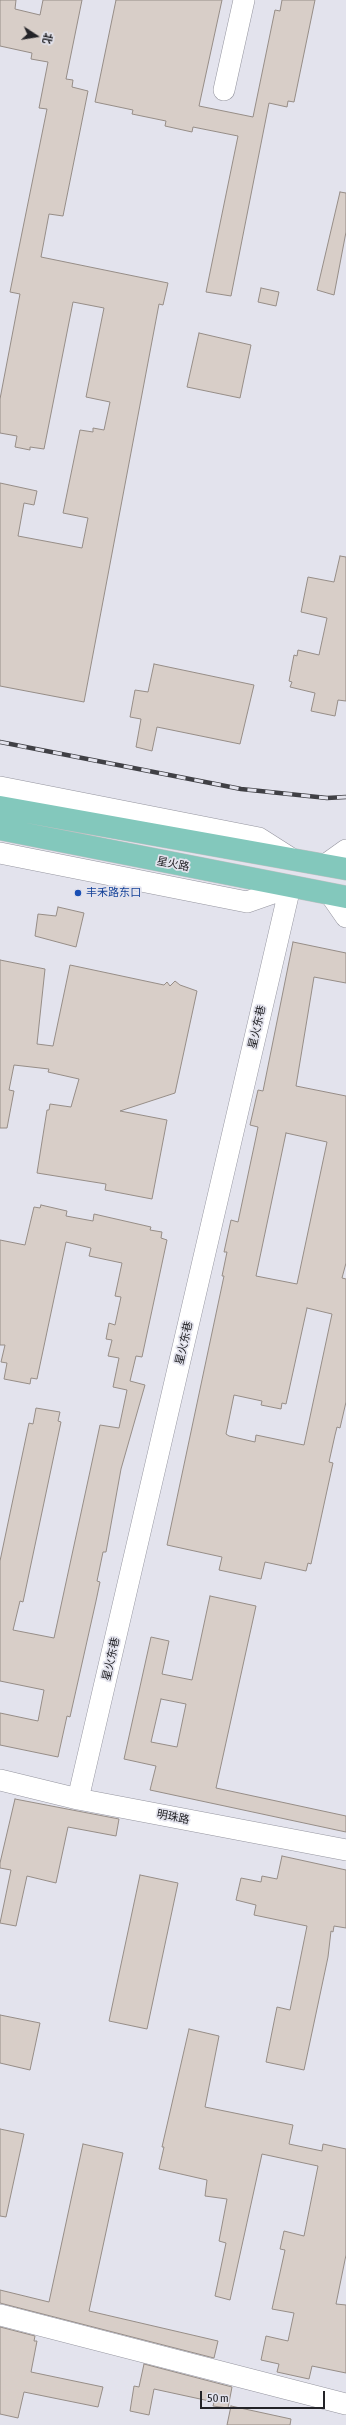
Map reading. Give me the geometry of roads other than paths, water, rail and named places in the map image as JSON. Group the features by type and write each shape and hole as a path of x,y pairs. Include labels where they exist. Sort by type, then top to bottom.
{"main road":[{"path":"0,807 346,869"},
{"name":"星火路","path":"0,829 338,896"}],"street":[{"path":"224,90 244,0"},
{"path":"0,787 260,838 293,860"},
{"path":"325,866 346,850"},
{"path":"0,853 247,902 290,887"},
{"name":"星火东巷","path":"78,1799 290,887"},
{"path":"338,896 346,918"},
{"name":"明珠路","path":"0,1780 78,1799 346,1850"},
{"path":"0,2315 346,2404"}],"railway":[{"path":"0,742 241,789 327,798 346,797"}],"place":[{"name":"丰禾路东口","path":"78,893"}]}
